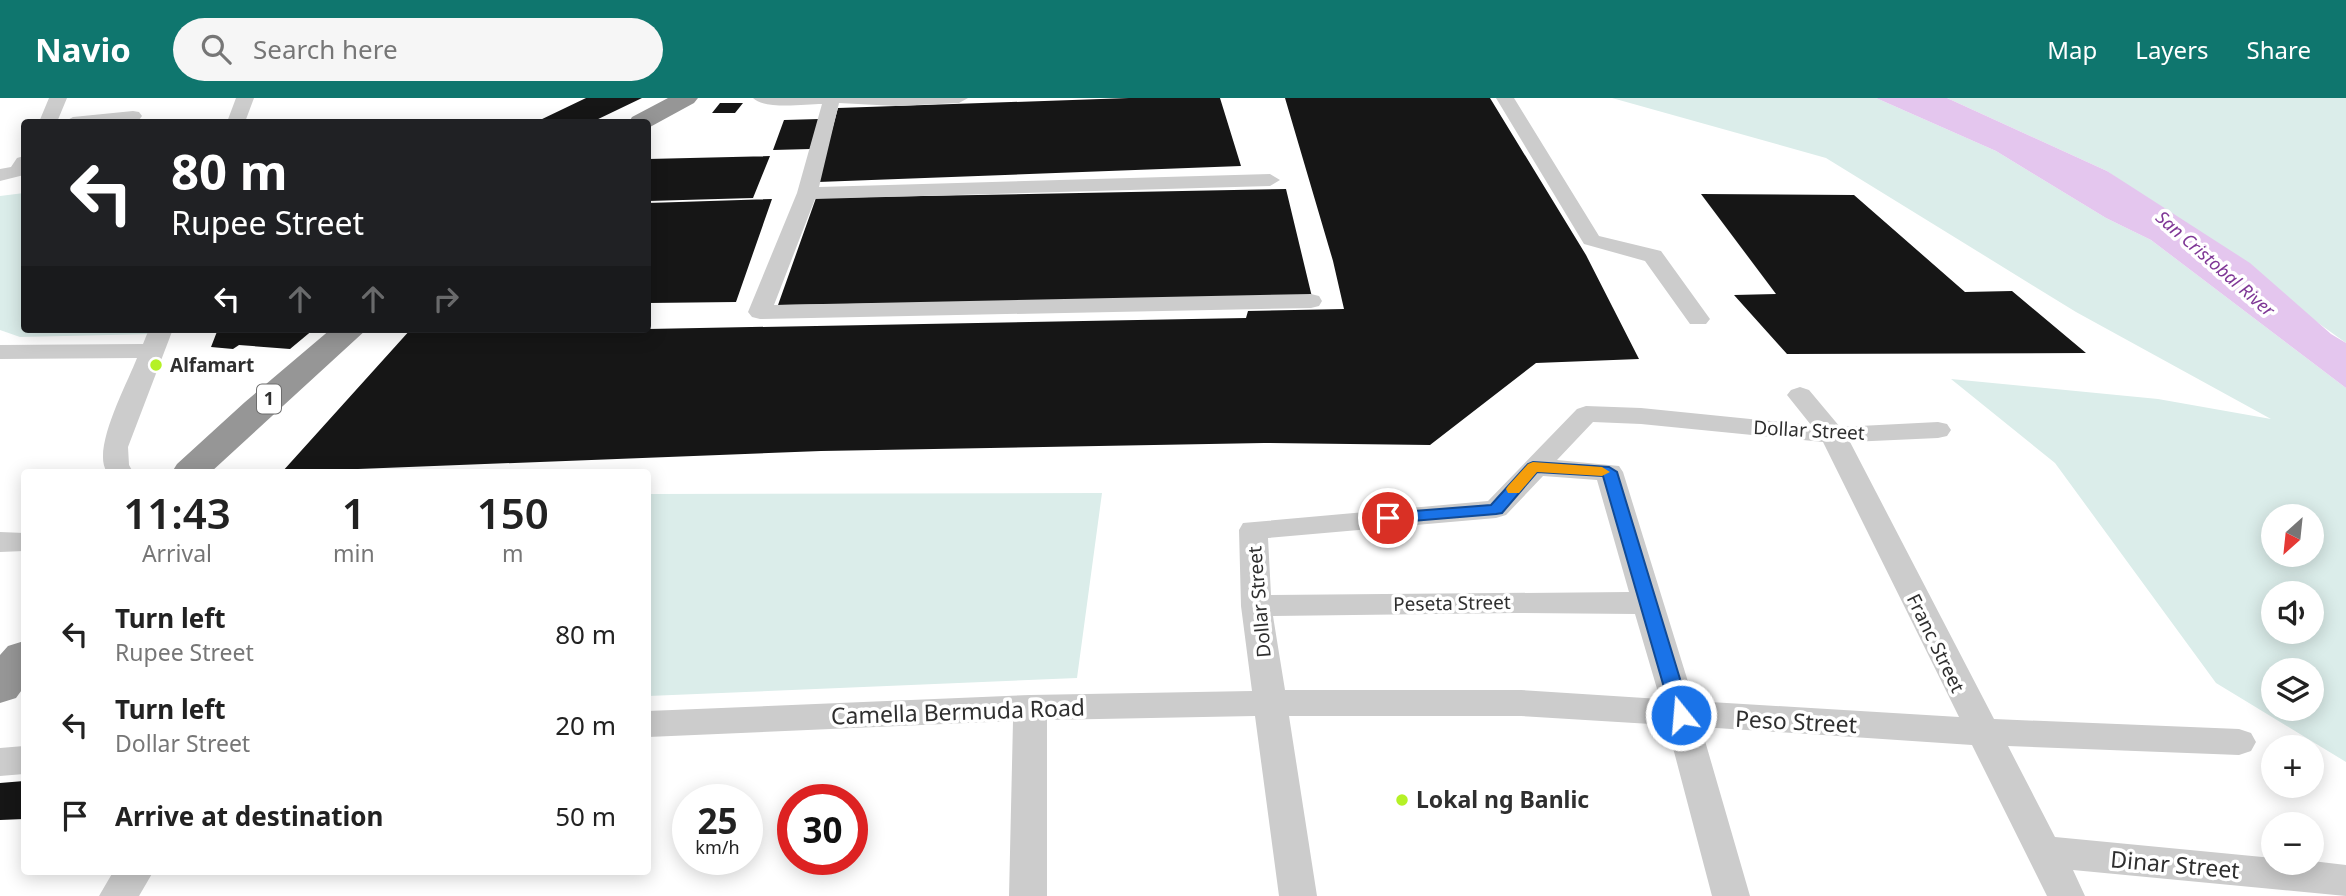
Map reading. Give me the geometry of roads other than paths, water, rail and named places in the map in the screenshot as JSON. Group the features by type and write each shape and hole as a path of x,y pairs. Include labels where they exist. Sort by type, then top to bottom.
{"highway":[{"path":"647,119 686,98"},
{"name":"1","path":"193,469 257,409 346,333"},
{"path":"0,686 21,661"}],"street":[{"path":"49,119 58,98"},
{"path":"237,119 244,98"},
{"path":"762,98 896,101 959,98"},
{"path":"832,98 807,193 760,312 1311,301"},
{"path":"1505,98 1591,240 1653,256 1698,318"},
{"path":"103,119 133,116"},
{"path":"0,174 18,171 21,166"},
{"path":"807,193 1270,180"},
{"path":"0,352 157,340 116,447 115,465 118,469"},
{"name":"Franc Street","path":"1800,395 1833,435 2066,896"},
{"name":"Dollar Street","path":"1298,896 1256,606 1252,530 1496,509 1586,414 1641,416 1833,435 1938,430"},
{"path":"1533,467 1609,472 1731,896"},
{"path":"0,542 21,542"},
{"name":"Peseta Street","path":"1256,606 1515,601 1648,603"},
{"name":"Peso Street","path":"1269,703 1521,703 1981,732 2239,742"},
{"name":"Camella Bermuda Road","path":"651,724 1030,708 1269,703"},
{"path":"1028,896 1030,708"},
{"path":"0,762 21,760"},
{"name":"Dinar Street","path":"2045,852 2346,881"},
{"path":"118,896 132,875"}],"water":[{"name":"San Cristobal River","path":"1876,98 1947,98 2107,171 2250,263 2331,334 2346,343 2346,388 2151,240 2106,218 1996,151"}],"place":[{"name":"Alfamart","path":"156,365"},
{"name":"Lokal ng Banlic","path":"1402,800"}]}
